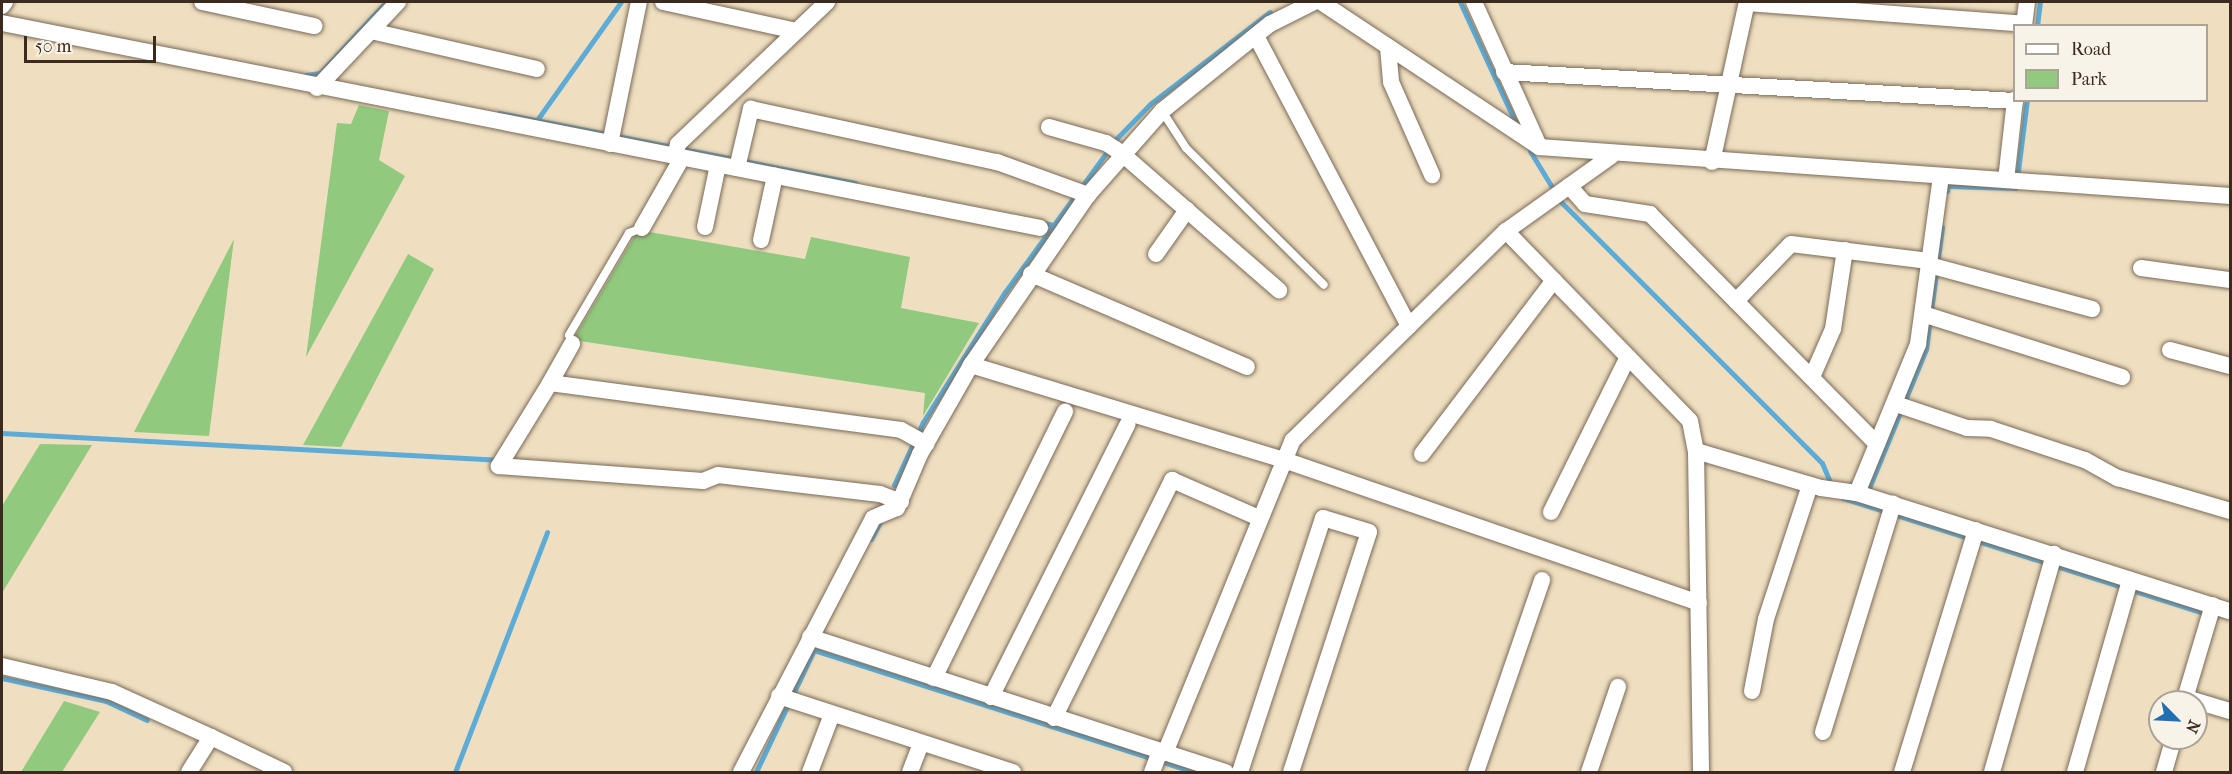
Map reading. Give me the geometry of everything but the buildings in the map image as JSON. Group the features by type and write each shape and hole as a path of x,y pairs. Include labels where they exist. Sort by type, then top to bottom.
{"street":[{"path":"2,6 5,2"},
{"path":"202,2 314,26"},
{"path":"322,83 398,2"},
{"path":"612,135 639,2"},
{"path":"663,2 796,31"},
{"path":"642,228 678,152 827,2"},
{"path":"741,772 786,699 873,518 901,502 923,443 1082,191 1114,148 1256,36 1314,2"},
{"path":"1321,2 1539,147 1611,156 2230,196"},
{"path":"1474,2 1539,147"},
{"path":"1712,162 1747,2 1928,9 2018,24"},
{"path":"2024,24 2027,2"},
{"path":"2,23 612,135 718,165 738,162 775,176 1040,228"},
{"path":"370,31 537,69"},
{"path":"1256,36 1409,326"},
{"path":"1388,47 1392,82 1432,175"},
{"path":"1504,72 1730,83 2013,101"},
{"path":"2006,180 2015,102"},
{"path":"738,162 751,109 997,162 1082,191"},
{"path":"1049,127 1114,148 1279,290"},
{"path":"1158,759 1259,518 1281,459 1293,440 1506,231 1611,156"},
{"path":"705,228 718,165"},
{"path":"761,240 775,176"},
{"path":"1857,493 1877,444 1901,406 1929,316 1941,177"},
{"path":"1561,192 1585,204 1650,214 1877,444"},
{"path":"1156,254 1187,210"},
{"path":"1506,231 1690,421 1696,451 1701,772"},
{"path":"1736,301 1791,244 1845,250 1934,265 2092,309"},
{"path":"1812,377 1833,329 1845,250"},
{"path":"2141,268 2230,280"},
{"path":"1031,274 1247,367"},
{"path":"1422,454 1554,280"},
{"path":"1929,316 2122,377"},
{"path":"572,344 499,466 703,482 718,475 880,494 901,502"},
{"path":"2170,350 2230,366"},
{"path":"1551,513 1628,357"},
{"path":"971,365 1281,459 1699,603"},
{"path":"550,383 905,432 923,443"},
{"path":"1901,406 1967,428 1991,429 2085,460 2118,478 2230,511"},
{"path":"934,678 1065,412"},
{"path":"991,697 1128,424"},
{"path":"1696,451 1810,484 1857,493 1891,509 2052,561 2129,585 2230,611"},
{"path":"1054,718 1172,480 1259,518"},
{"path":"1752,691 1766,619 1810,484"},
{"path":"1823,732 1891,509"},
{"path":"1240,772 1323,518 1369,532 1291,772"},
{"path":"1902,772 1974,535"},
{"path":"1992,772 2052,561"},
{"path":"1476,772 1542,580"},
{"path":"2075,772 2129,585"},
{"path":"2188,690 2213,605"},
{"path":"816,640 1054,718 1158,759 1226,772"},
{"path":"2,666 112,692 284,772"},
{"path":"1589,772 1618,687"},
{"path":"786,699 1013,772"},
{"path":"2208,706 2230,711"},
{"path":"810,772 832,714"},
{"path":"189,772 211,737"},
{"path":"910,772 921,743"},
{"path":"2164,772 2170,750"}],"lane":[{"path":"1162,111 1186,148 1324,285"},
{"path":"572,344 569,335 629,233 642,228"}],"green space":[{"path":"359,105 389,111 379,160 405,176 306,357 337,123 351,124"},
{"path":"638,230 805,259 811,237 910,257 901,308 979,323 923,416 925,393 573,340"},
{"path":"234,239 209,436 134,432"},
{"path":"408,254 434,269 341,447 303,445"},
{"path":"40,444 92,445 2,593 2,506"},
{"path":"64,701 100,712 62,772 21,772"}],"waterway":[{"path":"306,75 320,73 386,2"},
{"path":"537,120 621,2"},
{"path":"1460,2 1516,124"},
{"path":"2037,24 2040,2"},
{"path":"894,485 923,422 1005,292 1116,139 1150,104 1270,12"},
{"path":"2018,171 2027,102"},
{"path":"499,113 855,183"},
{"path":"1530,151 1561,202 1822,463 1832,487"},
{"path":"1947,191 1948,186 2016,188"},
{"path":"1040,222 1053,225"},
{"path":"1869,488 1926,349 1942,227"},
{"path":"2,433 497,460"},
{"path":"1843,498 2204,613 2203,617"},
{"path":"871,539 880,522"},
{"path":"455,772 547,532"},
{"path":"756,772 814,650 1195,772"},
{"path":"2,678 106,701 147,720"}]}
